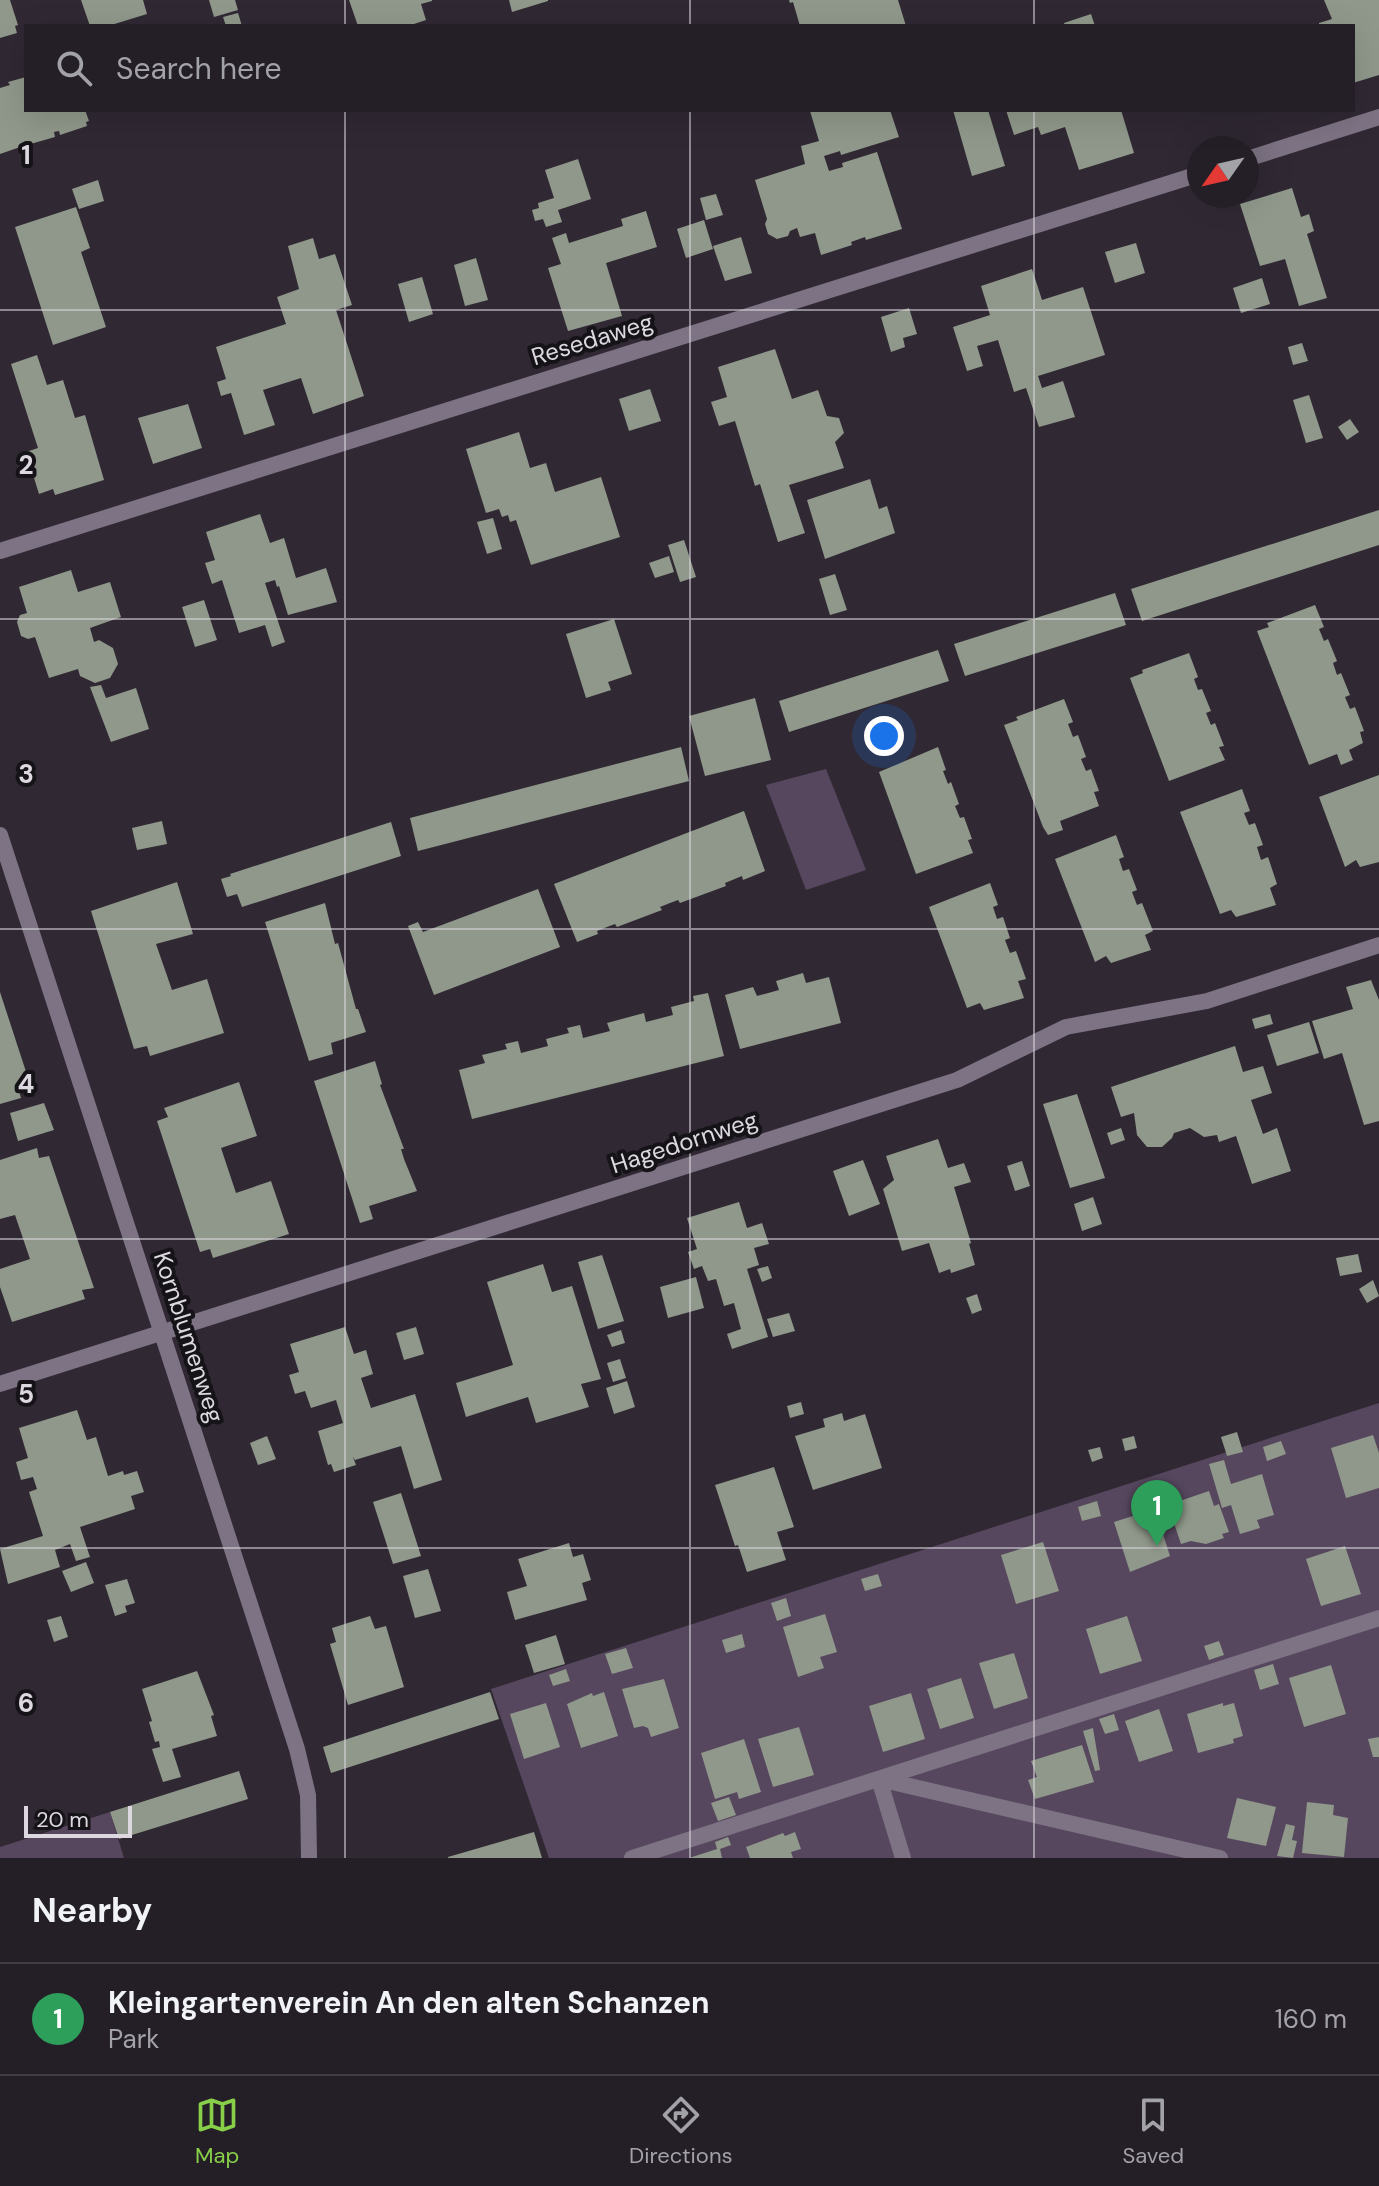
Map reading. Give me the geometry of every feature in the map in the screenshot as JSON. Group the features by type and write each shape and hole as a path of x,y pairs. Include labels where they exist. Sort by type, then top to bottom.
{"street":[{"path":"1259,155 1379,117"},
{"name":"Resedaweg","path":"0,551 1187,178"},
{"name":"Kornblumenweg","path":"0,835 297,1749 308,1795 309,1858"},
{"name":"Hagedornweg","path":"0,1384 957,1080 1066,1027 1207,1001 1379,945"},
{"path":"632,1858 1379,1618"},
{"path":"879,1779 1188,1854 1220,1858"},
{"path":"879,1779 903,1858"}],"shaded area":[{"path":"826,769 866,870 806,890 766,785"},
{"path":"1379,1403 1379,1858 549,1858 491,1689"},
{"path":"110,1812 124,1858 0,1858 0,1847"}],"building":[{"path":"0,0 10,0 18,25 15,26 17,33 0,38"},
{"path":"81,0 143,0 147,14 114,24 89,24"},
{"path":"209,0 235,0 238,10 214,17"},
{"path":"349,0 432,0 421,4 426,20 414,24 357,24"},
{"path":"509,0 548,0 548,1 512,12"},
{"path":"789,0 898,0 905,24 799,24 793,2"},
{"path":"1324,0 1379,0 1379,75 1355,82 1355,24 1319,24 1332,19"},
{"path":"238,13 241,24 225,24 223,17"},
{"path":"1091,14 1094,24 1064,24"},
{"path":"24,78 24,112 86,112 89,121 86,122 87,126 60,135 59,131 54,132 55,137 27,145 26,141 22,143 23,146 0,154 0,88 10,85 8,82"},
{"path":"810,112 891,112 899,137 841,155 840,151 824,156 829,171 843,167 842,163 877,152 902,229 866,240 865,237 851,242 852,245 821,255 815,233 800,237 797,228 790,231 788,236 777,239 768,234 767,219 755,180 805,164 801,146 819,141"},
{"path":"954,112 989,112 1005,166 972,176"},
{"path":"1007,112 1122,112 1134,153 1079,170 1065,127 1041,135 1038,127 1014,135"},
{"path":"578,159 591,199 558,210 562,222 546,227 543,219 535,221 532,210 539,208 538,203 554,198 545,170"},
{"path":"98,180 104,201 79,209 72,189"},
{"path":"1292,188 1301,217 1309,214 1314,231 1307,234 1327,298 1299,306 1285,259 1260,266 1241,208 1259,208 1259,198"},
{"path":"716,194 723,215 706,220 700,198"},
{"path":"76,207 90,248 81,252 106,327 53,345 15,227"},
{"path":"646,211 657,247 606,263 622,316 568,331 548,268 561,264 552,238 566,233 569,243 623,226 621,219"},
{"path":"704,220 713,249 686,258 677,229"},
{"path":"741,237 752,273 725,281 713,246"},
{"path":"313,238 319,259 335,254 352,305 336,310 364,396 313,414 301,378 263,390 275,425 244,435 231,393 221,396 217,382 226,379 216,347 286,324 277,297 299,289 288,246"},
{"path":"1136,243 1145,273 1115,283 1105,252"},
{"path":"476,258 488,300 465,306 454,265"},
{"path":"1032,269 1042,300 1083,287 1105,355 1038,376 1042,388 1063,381 1075,417 1039,427 1026,388 1014,392 998,340 977,346 983,366 967,371 953,327 990,315 981,286"},
{"path":"422,277 433,314 409,322 398,284"},
{"path":"1262,278 1270,304 1241,313 1233,288"},
{"path":"909,308 917,334 903,338 905,347 891,352 881,317"},
{"path":"1302,343 1308,361 1293,365 1288,347"},
{"path":"775,349 792,399 818,390 827,416 839,418 844,433 835,442 844,468 789,485 805,533 778,542 760,484 755,486 735,421 719,426 711,402 727,397 718,367"},
{"path":"37,355 47,385 63,380 75,418 85,415 104,480 55,495 53,489 39,494 26,452 38,448 11,364"},
{"path":"650,389 661,421 629,431 619,399"},
{"path":"1309,395 1323,438 1306,443 1293,400"},
{"path":"188,404 202,448 153,464 138,418"},
{"path":"1350,419 1359,432 1347,440 1338,427"},
{"path":"519,432 530,468 546,463 555,492 601,477 620,537 531,565 516,520 510,522 508,515 502,517 499,509 486,513 466,449"},
{"path":"870,479 879,509 887,506 895,533 825,559 807,500"},
{"path":"1379,510 1379,545 1142,621 1131,589"},
{"path":"260,514 270,543 284,538 296,578 326,568 337,602 288,615 275,580 265,583 285,642 272,647 265,625 239,633 222,580 212,584 205,563 215,560 206,532"},
{"path":"493,518 502,549 487,554 477,522"},
{"path":"684,540 696,577 680,582 668,545"},
{"path":"669,556 674,572 655,578 649,563"},
{"path":"71,570 78,592 110,582 121,617 90,628 94,642 99,640 113,648 118,664 110,678 95,683 80,676 78,669 49,678 35,637 28,639 21,636 17,622 20,615 27,613 19,587"},
{"path":"835,574 847,610 830,615 819,579"},
{"path":"1115,593 1126,625 965,676 954,644"},
{"path":"204,600 217,640 195,647 182,607"},
{"path":"1315,605 1324,627 1319,629 1324,641 1328,639 1337,661 1333,663 1337,675 1341,673 1350,695 1345,697 1350,709 1355,707 1364,731 1360,732 1363,743 1349,750 1353,760 1341,765 1337,754 1309,765 1257,631 1269,627 1267,623"},
{"path":"614,619 632,674 608,682 611,690 586,698 566,634"},
{"path":"938,650 949,681 789,732 779,701"},
{"path":"1189,653 1198,677 1194,679 1211,711 1206,713 1211,725 1215,723 1224,746 1219,747 1225,760 1169,781 1130,678 1143,673 1142,670"},
{"path":"101,685 106,698 136,688 149,729 111,742 90,687"},
{"path":"755,698 771,760 705,776 689,716"},
{"path":"1064,699 1073,722 1068,724 1073,737 1078,735 1086,757 1081,759 1086,771 1091,769 1099,791 1094,792 1099,806 1060,821 1063,830 1048,835 1004,725 1018,720 1016,717"},
{"path":"681,747 689,781 418,851 410,818"},
{"path":"938,747 946,770 943,771 959,804 955,806 960,818 964,817 972,839 968,840 973,853 916,874 879,772"},
{"path":"1379,775 1379,862 1360,867 1356,860 1345,867 1319,797"},
{"path":"1242,789 1250,811 1244,813 1249,825 1255,823 1263,845 1257,847 1261,860 1268,857 1277,884 1270,888 1276,905 1236,917 1231,910 1220,914 1180,812"},
{"path":"744,811 765,871 743,880 742,876 725,883 726,886 680,903 678,900 670,903 660,907 662,910 617,927 615,924 607,927 577,942 554,884"},
{"path":"162,821 167,844 137,850 132,828"},
{"path":"391,822 401,856 242,907 237,894 227,897 221,879 230,874"},
{"path":"1116,835 1124,857 1119,859 1123,871 1129,869 1137,890 1132,892 1137,905 1142,903 1153,931 1145,935 1151,950 1111,963 1106,956 1095,962 1055,859"},
{"path":"177,882 193,934 156,944 172,990 207,979 224,1033 150,1056 147,1046 134,1049 91,911"},
{"path":"990,883 998,905 993,907 997,919 1003,917 1010,938 1005,940 1010,953 1016,951 1026,979 1018,981 1024,998 984,1010 980,1003 967,1008 929,907"},
{"path":"538,889 560,947 434,995 408,926 418,922 423,932"},
{"path":"325,903 335,944 338,943 356,1009 366,1032 331,1043 333,1054 309,1061 265,922"},
{"path":"803,973 806,983 829,977 841,1023 740,1049 725,995 753,987 757,996 779,990 776,981"},
{"path":"1371,980 1379,1000 1379,1121 1364,1125 1342,1053 1324,1059 1312,1021 1353,1009 1346,987"},
{"path":"0,992 30,1084 18,1087 21,1098 0,1104"},
{"path":"708,993 724,1056 472,1119 459,1070 485,1063 482,1055 507,1049 505,1044 518,1041 521,1053 548,1046 546,1039 569,1033 567,1028 580,1025 583,1038 610,1031 607,1023 644,1013 646,1022 673,1015 671,1007 694,1001 693,996"},
{"path":"1270,1014 1273,1024 1255,1029 1252,1019"},
{"path":"1309,1022 1319,1053 1277,1066 1267,1035"},
{"path":"1235,1046 1243,1072 1263,1066 1272,1093 1251,1100 1263,1134 1277,1128 1291,1171 1252,1184 1236,1136 1219,1142 1217,1135 1204,1137 1190,1128 1174,1133 1162,1147 1147,1147 1137,1135 1134,1113 1121,1117 1111,1087"},
{"path":"375,1061 380,1085 417,1191 369,1206 373,1219 360,1223 314,1081"},
{"path":"239,1082 257,1136 221,1148 236,1193 271,1181 289,1234 213,1258 210,1249 200,1252 157,1121 168,1117 164,1108"},
{"path":"1077,1094 1105,1178 1070,1188 1043,1104"},
{"path":"44,1103 54,1130 18,1141 10,1113"},
{"path":"1121,1128 1125,1140 1111,1145 1107,1133"},
{"path":"938,1139 948,1168 964,1163 971,1182 954,1187 975,1265 951,1273 950,1269 939,1273 929,1243 902,1251 883,1189 894,1180 886,1156"},
{"path":"37,1148 39,1158 49,1156 94,1288 82,1290 85,1299 12,1322 0,1287 0,1269 30,1259 15,1215 0,1219 0,1160"},
{"path":"863,1160 880,1204 849,1216 833,1171"},
{"path":"1022,1161 1030,1186 1015,1191 1007,1166"},
{"path":"1093,1197 1102,1224 1082,1231 1074,1204"},
{"path":"739,1202 747,1228 762,1223 769,1244 754,1248 759,1265 747,1269 768,1337 732,1349 727,1334 741,1329 734,1303 724,1306 716,1279 708,1281 702,1266 694,1269 688,1252 697,1249 687,1218"},
{"path":"1358,1254 1362,1272 1340,1276 1336,1258"},
{"path":"602,1255 624,1321 598,1329 578,1262"},
{"path":"543,1264 552,1292 572,1286 601,1379 581,1384 589,1407 536,1423 528,1397 466,1417 456,1383 513,1365 487,1282"},
{"path":"768,1266 772,1278 762,1282 757,1269"},
{"path":"696,1277 704,1308 668,1318 660,1287"},
{"path":"1373,1280 1379,1296 1367,1303 1359,1289"},
{"path":"977,1294 982,1310 972,1314 966,1298"},
{"path":"789,1313 795,1331 773,1337 767,1319"},
{"path":"345,1327 354,1354 366,1350 373,1374 361,1378 371,1408 415,1394 442,1480 414,1489 401,1446 355,1460 353,1457 356,1465 334,1472 331,1464 328,1465 318,1431 343,1423 336,1400 311,1408 305,1391 295,1394 289,1375 299,1372 290,1344"},
{"path":"416,1327 424,1354 404,1360 396,1333"},
{"path":"621,1330 625,1343 612,1347 607,1335"},
{"path":"620,1359 626,1378 613,1382 607,1363"},
{"path":"627,1381 635,1407 614,1414 606,1388"},
{"path":"801,1402 804,1414 790,1418 787,1406"},
{"path":"77,1410 87,1440 96,1437 108,1476 137,1471 144,1492 131,1496 135,1509 80,1527 90,1557 76,1561 70,1544 55,1550 60,1567 8,1584 0,1549 43,1536 29,1492 37,1489 33,1477 21,1480 16,1462 28,1458 19,1428"},
{"path":"842,1413 844,1421 865,1414 882,1468 813,1490 795,1436 825,1427 823,1419"},
{"path":"1237,1432 1243,1452 1227,1456 1221,1437"},
{"path":"1373,1435 1379,1453 1379,1488 1346,1498 1331,1448"},
{"path":"267,1436 276,1459 258,1465 250,1443"},
{"path":"1134,1436 1137,1448 1125,1451 1122,1439"},
{"path":"1281,1441 1286,1454 1267,1461 1263,1447"},
{"path":"1100,1447 1103,1458 1092,1462 1088,1450"},
{"path":"1224,1460 1231,1484 1262,1474 1274,1515 1257,1520 1260,1528 1240,1534 1231,1505 1222,1508 1209,1464"},
{"path":"774,1467 794,1527 777,1532 786,1560 747,1572 715,1485"},
{"path":"1153,1486 1159,1503 1149,1507 1147,1502 1140,1505 1136,1492"},
{"path":"1209,1491 1214,1506 1219,1504 1229,1532 1222,1534 1224,1538 1206,1544 1191,1541 1181,1544 1168,1505"},
{"path":"401,1493 421,1556 393,1564 373,1502"},
{"path":"1097,1501 1101,1516 1082,1521 1078,1507"},
{"path":"1155,1509 1170,1556 1130,1572 1114,1522"},
{"path":"1043,1542 1059,1591 1016,1604 1001,1555"},
{"path":"569,1543 573,1557 583,1554 591,1580 582,1583 587,1600 515,1620 507,1592 527,1586 518,1559"},
{"path":"1345,1546 1361,1594 1321,1606 1306,1559"},
{"path":"86,1562 94,1583 71,1592 62,1571"},
{"path":"428,1569 441,1611 415,1618 403,1576"},
{"path":"878,1574 882,1586 865,1591 861,1579"},
{"path":"127,1579 135,1603 125,1606 127,1612 115,1616 105,1585"},
{"path":"786,1598 791,1616 777,1621 771,1603"},
{"path":"825,1614 837,1652 820,1657 824,1668 798,1677 783,1627"},
{"path":"61,1616 68,1637 54,1642 47,1620"},
{"path":"370,1616 375,1629 386,1626 404,1687 348,1705 330,1644 336,1642 332,1628"},
{"path":"1127,1616 1142,1661 1100,1674 1086,1629"},
{"path":"742,1634 745,1647 726,1653 722,1640"},
{"path":"556,1635 565,1664 534,1673 525,1645"},
{"path":"1219,1641 1224,1655 1209,1660 1204,1646"},
{"path":"626,1648 633,1668 612,1674 605,1654"},
{"path":"1014,1653 1028,1698 994,1709 979,1663"},
{"path":"1273,1664 1279,1684 1260,1690 1254,1670"},
{"path":"1331,1665 1346,1714 1304,1727 1289,1678"},
{"path":"566,1669 570,1681 553,1686 549,1675"},
{"path":"197,1671 214,1715 211,1716 217,1736 172,1749 181,1777 163,1782 152,1749 160,1747 159,1741 155,1742 142,1689"},
{"path":"961,1678 974,1718 940,1729 927,1689"},
{"path":"664,1679 679,1728 651,1737 648,1728 634,1728 622,1689"},
{"path":"490,1692 499,1719 331,1773 323,1747"},
{"path":"604,1692 618,1736 581,1748 567,1704 592,1693 593,1696"},
{"path":"911,1693 925,1739 883,1752 869,1706"},
{"path":"546,1703 560,1747 524,1759 510,1714"},
{"path":"1223,1703 1223,1706 1234,1703 1243,1736 1233,1739 1234,1743 1198,1753 1187,1714"},
{"path":"1159,1709 1173,1751 1139,1762 1125,1721"},
{"path":"1114,1714 1119,1730 1105,1734 1099,1719"},
{"path":"799,1727 814,1775 773,1787 758,1739"},
{"path":"1093,1728 1100,1770 1095,1771 1083,1731"},
{"path":"1379,1737 1379,1757 1373,1757 1368,1739"},
{"path":"744,1739 761,1792 739,1799 737,1792 715,1799 701,1753"},
{"path":"1082,1745 1094,1782 1035,1799 1028,1780 1037,1777 1031,1761"},
{"path":"239,1771 248,1799 119,1839 110,1812"},
{"path":"729,1797 736,1815 718,1821 711,1803"},
{"path":"1237,1798 1276,1807 1266,1846 1227,1838"},
{"path":"1307,1802 1334,1805 1333,1815 1348,1818 1344,1857 1302,1853"},
{"path":"1286,1824 1295,1826 1292,1840 1297,1841 1293,1858 1277,1856"},
{"path":"534,1832 542,1858 448,1858 448,1857"},
{"path":"795,1832 801,1849 791,1852 793,1858 750,1858 746,1847 783,1833 785,1836"},
{"path":"728,1837 731,1845 720,1849 722,1858 689,1858 717,1849 715,1842"}],"place":[{"name":"Kleingartenverein An den alten Schanzen","path":"1157,1546"}]}
